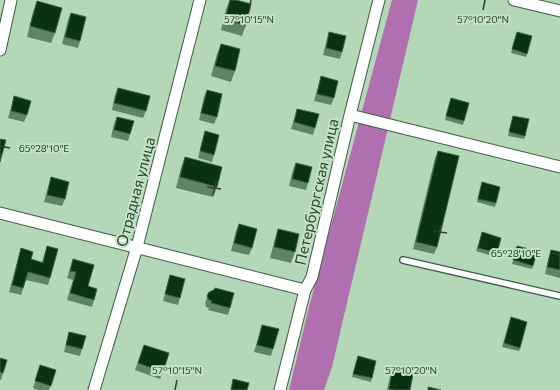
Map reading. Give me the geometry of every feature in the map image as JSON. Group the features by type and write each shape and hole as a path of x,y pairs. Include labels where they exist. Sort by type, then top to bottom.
{"street":[{"path":"0,50 3,22 11,0"},
{"name":"Отрадная улица","path":"94,390 137,247 200,0"},
{"name":"Петербургская улица","path":"280,390 305,290 312,277 379,0"},
{"path":"514,0 560,11"},
{"path":"350,115 560,167"},
{"path":"0,213 305,290"}],"lane":[{"path":"403,260 560,296"}],"shaded area":[{"path":"392,0 418,0 332,367 324,390 289,390 309,307"}],"building":[{"path":"230,0 251,4 246,25 225,20"},
{"path":"37,1 62,8 55,33 30,26"},
{"path":"71,13 86,17 80,41 65,37"},
{"path":"329,32 346,36 342,52 326,48"},
{"path":"517,32 532,36 527,54 512,49"},
{"path":"221,44 240,49 235,71 215,66"},
{"path":"321,76 338,81 334,98 317,94"},
{"path":"118,88 150,96 146,111 114,103"},
{"path":"207,90 222,94 217,117 201,113"},
{"path":"14,96 31,101 27,115 11,111"},
{"path":"451,98 469,103 464,121 446,116"},
{"path":"297,109 319,114 315,128 294,122"},
{"path":"513,116 529,119 525,136 509,132"},
{"path":"117,117 134,121 130,134 114,130"},
{"path":"205,131 219,135 214,155 200,151"},
{"path":"0,139 6,140 0,162"},
{"path":"438,151 459,156 437,247 416,242"},
{"path":"185,157 222,167 217,187 180,177"},
{"path":"296,163 312,167 308,183 292,179"},
{"path":"51,177 69,182 65,199 47,195"},
{"path":"482,182 500,187 496,203 478,199"},
{"path":"239,224 257,229 252,248 234,243"},
{"path":"278,229 299,234 295,252 274,247"},
{"path":"482,232 501,238 497,253 478,248"},
{"path":"47,246 58,249 50,278 28,272 23,288 12,285 21,248 33,252 31,259 43,263"},
{"path":"517,246 537,251 533,266 513,260"},
{"path":"551,250 560,252 560,270 547,267"},
{"path":"73,259 94,265 88,286 97,289 94,300 70,293 76,272 70,271"},
{"path":"170,275 185,279 180,298 165,294"},
{"path":"215,288 234,293 230,308 211,303 212,301 209,300 207,296 209,292"},
{"path":"511,317 527,322 520,348 504,343"},
{"path":"262,325 279,329 273,349 257,345"},
{"path":"69,332 86,336 82,349 66,345"},
{"path":"144,345 169,353 163,372 138,363"},
{"path":"358,356 376,361 372,378 353,374"},
{"path":"0,358 7,360 3,373 0,372"},
{"path":"40,365 56,370 51,386 35,381"},
{"path":"392,370 413,374 410,390 389,389"},
{"path":"233,379 249,383 247,390 231,390"},
{"path":"428,387 441,390 428,390"}]}
